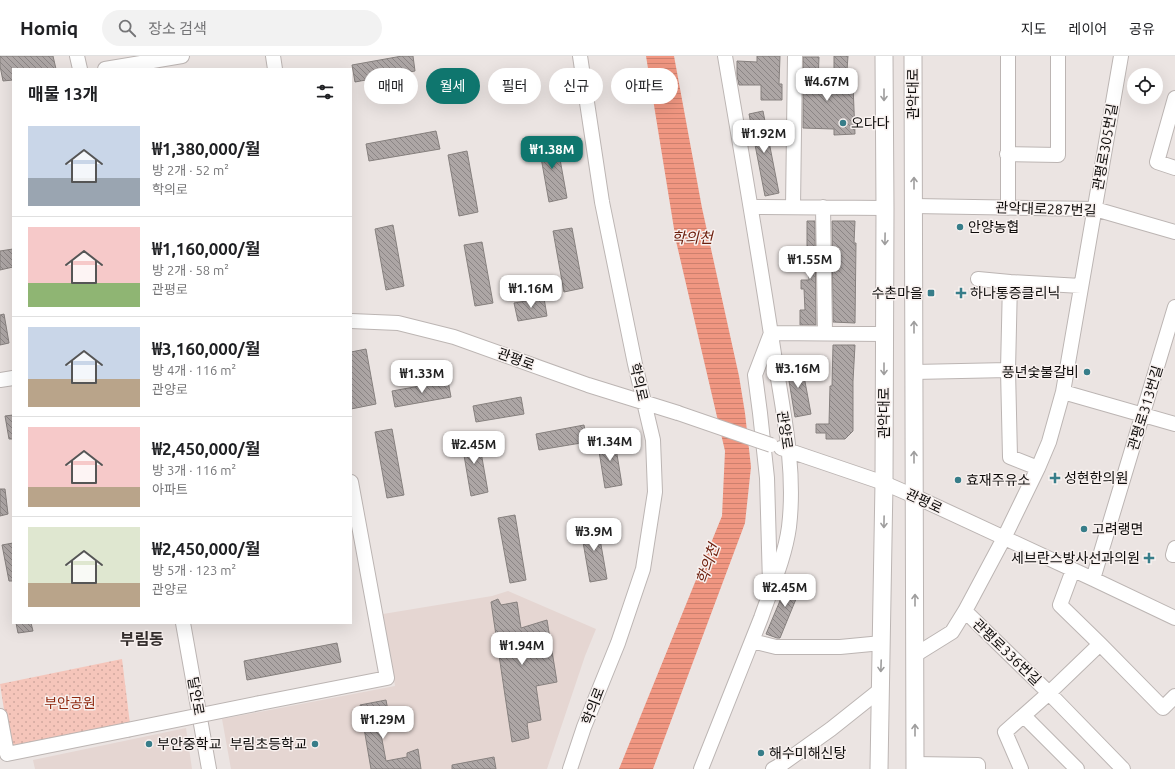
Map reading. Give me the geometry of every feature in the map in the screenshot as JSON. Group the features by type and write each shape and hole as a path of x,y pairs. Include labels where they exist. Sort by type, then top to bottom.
{"main road":[{"name":"관악대로","path":"879,769 884,483 884,56"},
{"name":"관악대로","path":"913,56 915,766"}],"street":[{"path":"78,56 80,68"},
{"path":"112,68 182,56"},
{"path":"272,56 275,68"},
{"name":"학의로","path":"570,769 584,727 618,643 643,569 655,492 653,440 602,202 580,56"},
{"name":"관양로","path":"701,769 752,641 782,557 789,529 792,496 788,452 771,333 725,56"},
{"path":"794,207 795,56"},
{"path":"1008,56 1008,208"},
{"path":"1007,154 1058,154 1058,56"},
{"name":"관평로305번길","path":"1004,538 1049,442 1064,392 1121,56"},
{"path":"1175,98 1156,162 1175,168"},
{"name":"관악대로287번길","path":"914,206 1095,209 1175,232"},
{"path":"751,207 885,208"},
{"path":"823,207 825,333"},
{"path":"978,279 1081,286"},
{"path":"1010,282 1008,370 1010,456 1038,468"},
{"name":"관평로313번길","path":"1094,579 1175,307"},
{"name":"관평로","path":"352,321 398,323 454,337 588,385 678,413 788,452 884,483 1094,579 1175,618"},
{"path":"770,593 766,478 755,375 771,333 884,334"},
{"path":"914,372 1008,370"},
{"path":"0,380 12,378"},
{"path":"1064,392 1175,424"},
{"path":"0,716 7,754 386,678 352,488"},
{"path":"915,655 952,632 1004,538"},
{"path":"1175,548 1173,555 1175,555"},
{"path":"1073,570 1060,605 1163,708 1175,696"},
{"name":"관평로336번길","path":"964,610 1049,693 1123,769"},
{"name":"달안로","path":"183,624 209,769"},
{"path":"752,641 776,647 840,647 882,643"},
{"path":"1049,693 1100,644"},
{"path":"773,769 831,729 880,690"},
{"name":"관평로336번길","path":"1021,769 1005,732 1049,693"},
{"path":"1024,716 1077,769"},
{"path":"915,766 978,765 978,769"}],"shaded area":[{"path":"508,591 596,629 585,656 547,769 231,769 222,719 395,686 383,614 492,596"},
{"name":"부안중학교","path":"186,728 192,769 35,769 33,760"}],"green space":[{"name":"부안공원","path":"122,659 130,724 10,748 0,684"}],"water":[{"name":"학의천","path":"646,56 674,56 676,68 648,68"},
{"name":"학의천","path":"678,78 702,208 739,376 751,467 745,523 653,769 619,769 722,516 725,451 676,241 654,104 678,104"}],"building":[{"path":"0,56 53,56 56,68 12,68 12,80 3,81"},
{"path":"402,56 413,56 415,68 364,68 364,80 355,82 352,65"},
{"path":"757,56 780,56 779,84 782,84 782,100 761,100 761,85 739,85 737,76 737,61 757,62"},
{"path":"834,56 848,56 847,70 834,70"},
{"path":"803,57 819,57 818,82 820,82 820,86 846,85 846,78 855,78 856,85 853,85 855,134 834,135 834,129 803,128"},
{"path":"763,111 779,193 765,196 749,114"},
{"path":"436,131 440,149 369,161 366,144"},
{"path":"556,137 567,198 549,202 538,141"},
{"path":"467,151 478,212 459,216 448,155"},
{"path":"807,221 815,221 816,325 800,325 800,310 805,310 804,289 801,289 801,280 809,280"},
{"path":"832,221 855,221 855,323 833,322"},
{"path":"393,225 404,286 386,290 375,229"},
{"path":"572,228 583,288 564,292 553,231"},
{"path":"482,242 493,303 475,306 464,245"},
{"path":"12,249 12,267 0,270 0,251"},
{"path":"544,298 547,316 518,321 514,303"},
{"path":"4,314 9,343 0,345 0,315"},
{"path":"833,345 855,345 853,431 845,439 826,439 826,433 816,433 816,424 829,424"},
{"path":"366,349 376,404 352,409 352,352"},
{"path":"801,360 811,414 795,417 786,363"},
{"path":"448,381 451,397 395,407 392,391"},
{"path":"521,397 524,414 476,422 473,406"},
{"path":"12,415 12,439 9,439 5,416"},
{"path":"584,425 587,442 539,450 536,434"},
{"path":"392,429 404,495 387,498 375,432"},
{"path":"478,435 488,492 471,496 461,438"},
{"path":"614,436 622,485 605,488 597,439"},
{"path":"0,489 5,489 8,514 0,516"},
{"path":"515,515 526,580 510,583 498,518"},
{"path":"597,522 607,579 590,582 580,525"},
{"path":"12,543 12,581 9,581 2,545"},
{"path":"790,577 803,582 780,638 777,638 766,634"},
{"path":"498,599 501,605 517,602 521,628 547,620 557,682 536,686 541,720 527,723 529,738 512,742 491,602"},
{"path":"16,624 31,624 33,631 18,633"},
{"path":"337,643 341,662 247,680 244,661"},
{"path":"386,700 389,716 378,718 386,761 407,757 407,753 418,749 421,769 371,769 360,705"},
{"path":"494,757 496,769 452,769 452,765"}],"place":[{"name":"오다다","path":"843,123"},
{"name":"안양농협","path":"960,227"},
{"name":"수촌마을","path":"931,293"},
{"name":"하나통증클리닉","path":"961,293"},
{"name":"풍년숯불갈비","path":"1087,372"},
{"name":"성현한의원","path":"1055,478"},
{"name":"효재주유소","path":"958,480"},
{"name":"고려랭면","path":"1084,529"},
{"name":"세브란스방사선과의원","path":"1149,558"},
{"name":"부안중학교","path":"149,744"},
{"name":"부림초등학교","path":"315,744"},
{"name":"해수미해신탕","path":"761,753"}],"district":[{"name":"부림동","path":"142,639"}]}
